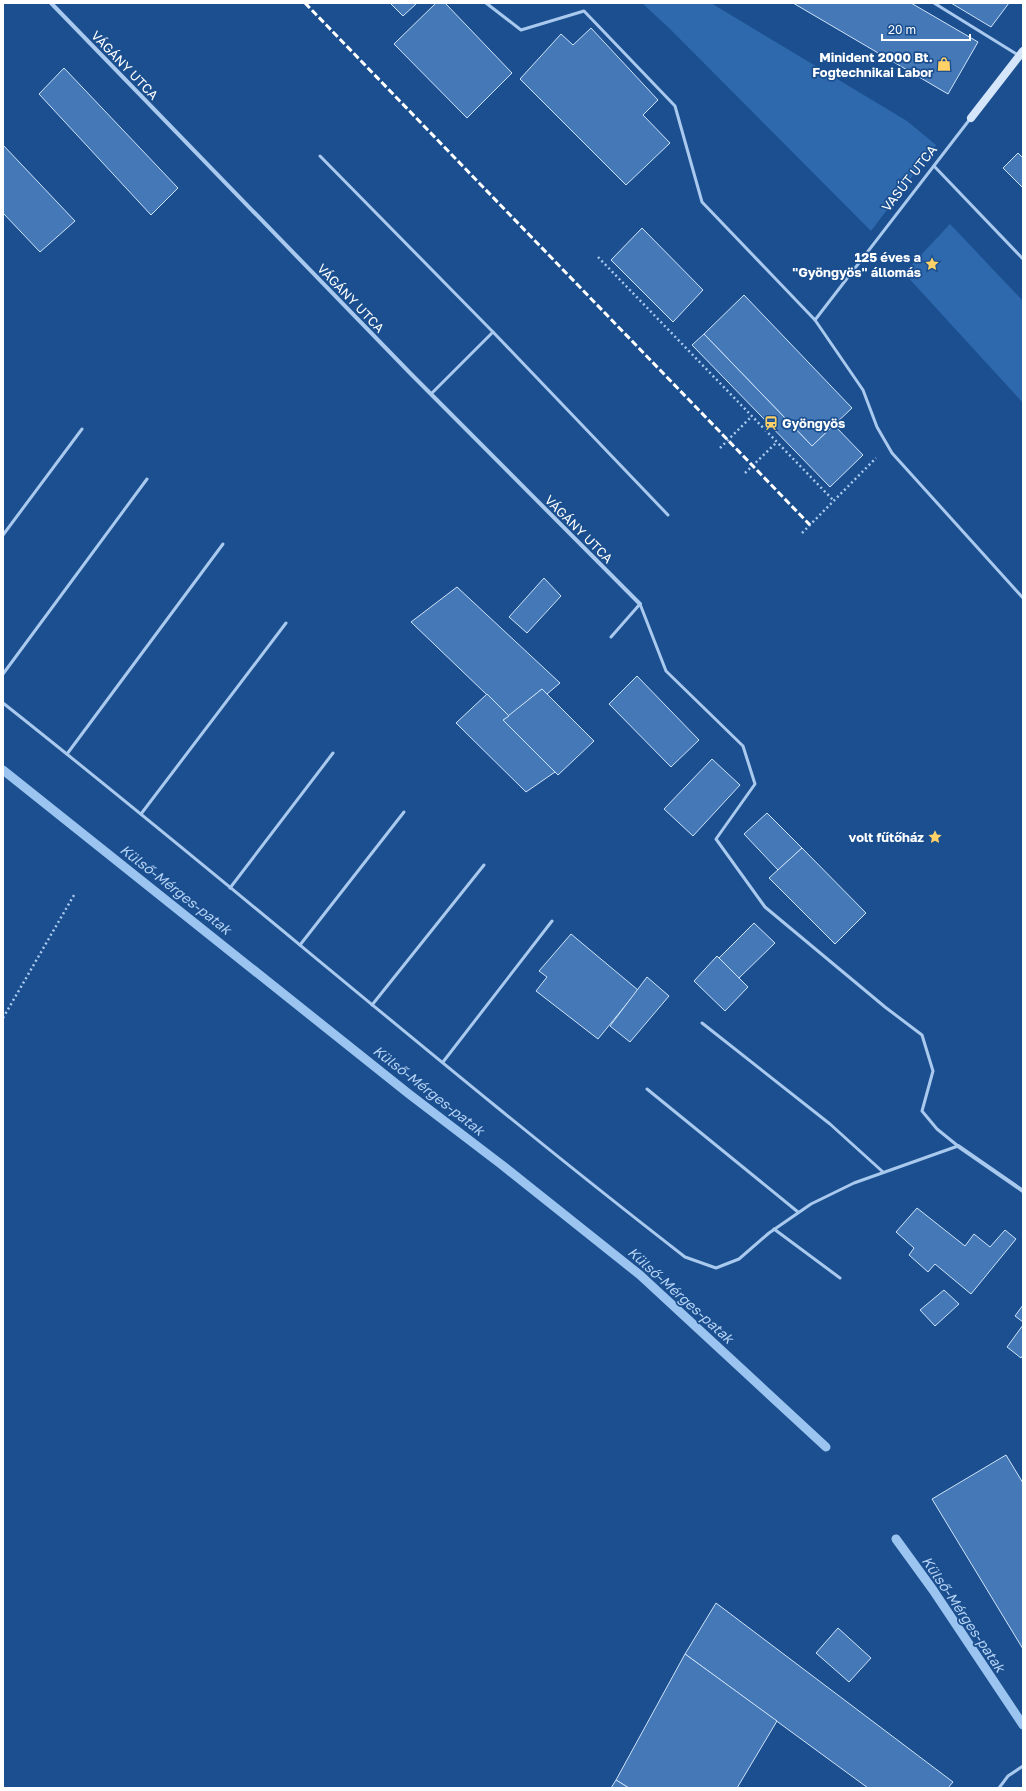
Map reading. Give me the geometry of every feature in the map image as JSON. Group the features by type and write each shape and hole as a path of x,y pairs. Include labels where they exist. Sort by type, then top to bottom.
{"street":[{"name":"VÁGÁNY UTCA","path":"51,3 431,394 640,604"},
{"name":"VASÚT UTCA","path":"971,118 1021,54"},
{"path":"958,1146 1023,1191"}],"lane":[{"path":"486,3 521,30 584,11 675,106 702,202 815,320 864,390 877,427 888,447 1023,598"},
{"path":"934,3 1021,54"},
{"name":"VASÚT UTCA","path":"815,320 971,118"},
{"path":"320,156 493,332 668,515"},
{"path":"934,166 1023,260"},
{"path":"431,394 493,332"},
{"path":"3,535 82,429"},
{"path":"3,674 147,479"},
{"path":"67,754 223,544"},
{"path":"611,637 640,604 666,671 743,746 754,784 716,839 765,907 922,1035 933,1071 922,1111 937,1129 958,1146"},
{"path":"141,814 286,623"},
{"path":"3,703 141,814 372,1005 685,1257 716,1268 739,1259 774,1229 798,1212 854,1183 958,1146"},
{"path":"230,888 333,753"},
{"path":"300,945 404,812"},
{"path":"372,1005 484,865"},
{"path":"443,1062 552,922"},
{"path":"702,1023 830,1124 883,1172"},
{"path":"647,1089 798,1212"},
{"path":"774,1229 840,1278"},
{"path":"999,1788 1008,1776 1023,1766"}],"path":[{"path":"598,257 834,501"},
{"path":"720,448 752,416"},
{"path":"745,473 777,442"},
{"path":"802,533 888,447"},
{"path":"3,1018 74,895"}],"shaded area":[{"path":"642,3 711,3 907,121 936,145 871,231 670,29"},
{"path":"950,224 1023,301 1023,403 904,273"}],"building":[{"path":"390,3 417,3 403,16"},
{"path":"436,3 445,3 512,73 467,118 394,44"},
{"path":"793,3 911,3 978,42 948,94"},
{"path":"951,3 1009,3 991,27"},
{"path":"591,28 658,100 643,115 670,143 626,185 520,79 561,34 573,45"},
{"path":"64,68 178,188 151,215 39,94"},
{"path":"3,145 75,221 40,252 3,213"},
{"path":"1018,153 1023,158 1023,188 1003,168"},
{"path":"642,228 703,290 673,322 611,260"},
{"path":"744,295 852,408 812,446 704,334"},
{"path":"704,334 812,446 834,425 863,455 830,487 692,345"},
{"path":"544,578 561,596 527,633 509,617"},
{"path":"457,587 560,683 547,694 542,689 509,716 411,622"},
{"path":"637,676 699,740 671,767 609,704"},
{"path":"542,689 594,741 558,775 503,720"},
{"path":"487,694 509,716 503,720 555,772 526,792 456,723"},
{"path":"712,759 740,785 693,836 664,809"},
{"path":"767,813 802,848 778,870 744,834"},
{"path":"802,848 866,913 835,944 769,878"},
{"path":"754,923 775,943 739,978 719,958"},
{"path":"571,934 638,990 598,1039 536,991 547,977 539,971"},
{"path":"717,956 748,987 725,1011 694,981"},
{"path":"647,977 669,996 630,1042 610,1026"},
{"path":"917,1208 965,1246 974,1234 990,1247 1005,1230 1016,1239 971,1294 935,1264 928,1272 909,1255 914,1248 896,1232"},
{"path":"944,1290 959,1304 935,1326 920,1310"},
{"path":"1023,1305 1023,1322 1015,1316"},
{"path":"1023,1325 1023,1355 1021,1358 1007,1347"},
{"path":"1006,1455 1023,1483 1023,1649 932,1499"},
{"path":"716,1603 953,1782 948,1788 868,1788 685,1654"},
{"path":"838,1628 871,1658 849,1682 816,1653"},
{"path":"685,1654 777,1721 737,1788 629,1788 616,1780"},
{"path":"616,1780 629,1788 611,1788"}],"waterway":[{"name":"Külső-Mérges-patak","path":"3,770 409,1094 502,1165 640,1275 826,1447"},
{"name":"Külső-Mérges-patak","path":"896,1539 933,1590 1023,1725"}],"railway":[{"path":"305,3 810,525"}],"place":[{"name":"Minident 2000 Bt. Fogtechnikai Labor","path":"944,64"},
{"name":"125 éves a \"Gyöngyös\" állomás","path":"932,264"},
{"name":"Gyöngyös","path":"771,423"},
{"name":"volt fűtőház","path":"935,837"}]}
